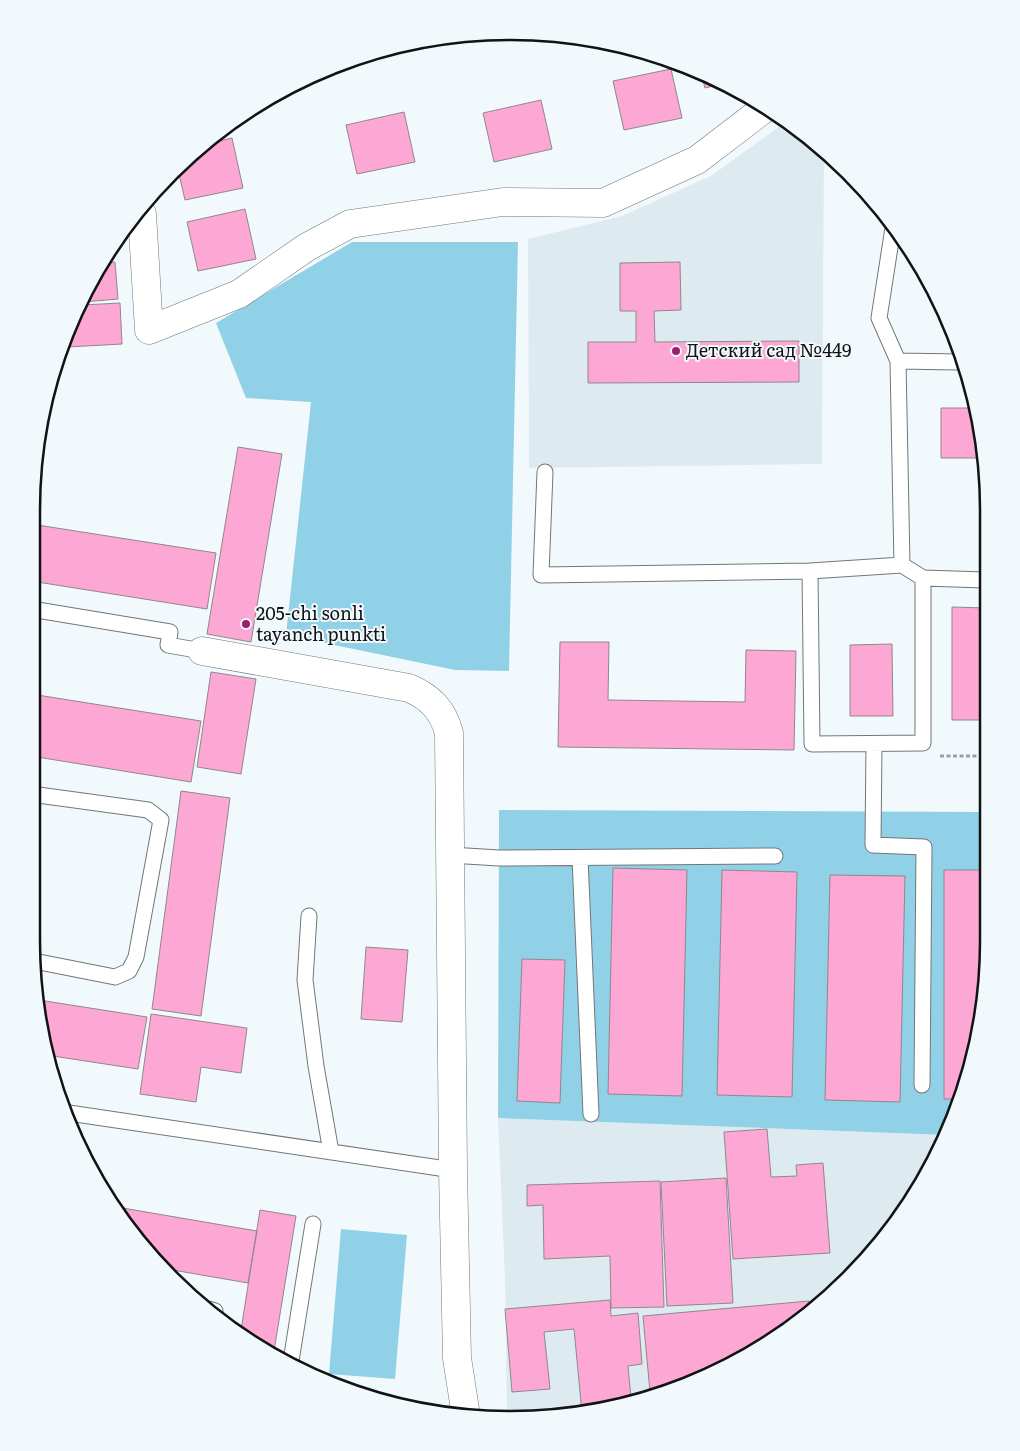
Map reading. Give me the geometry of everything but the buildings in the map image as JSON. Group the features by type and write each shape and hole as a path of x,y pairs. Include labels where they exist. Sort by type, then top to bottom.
{"street":[{"path":"142,218 149,330 239,294 307,247 350,224 503,202 603,203 696,160 760,112"},
{"path":"202,651 401,686 417,692 431,701 443,715 449,733 453,1170 457,1358 465,1409"}],"lane":[{"path":"892,236 879,318 898,361 902,565"},
{"path":"898,361 956,362"},
{"path":"545,472 541,575 810,571 902,565 923,578 980,580"},
{"path":"810,571 812,744 923,743 923,578"},
{"path":"40,610 170,632 168,645 202,651"},
{"path":"874,744 873,845 924,847 922,1085"},
{"path":"40,795 148,810 161,820 136,957 129,970 114,977 41,962"},
{"path":"450,855 499,858 775,856"},
{"path":"580,858 591,1114"},
{"path":"309,916 305,980 316,1066 331,1152"},
{"path":"73,1114 453,1170"},
{"path":"292,1357 313,1224"}],"shaded area":[{"name":"Детский сад №449","path":"780,126 824,161 822,464 529,468 528,239 622,216 711,176"},
{"path":"352,242 518,242 509,671 455,670 286,635 311,402 246,398 216,323"},
{"path":"499,810 980,812 980,941 976,1002 964,1063 938,1135 498,1118"},
{"path":"498,1118 938,1135 917,1176 883,1227 863,1251 820,1294 771,1332 745,1348 718,1363 661,1386 602,1402 541,1410 507,1411 505,1279"},
{"path":"341,1229 407,1235 395,1379 329,1374"}],"place":[{"name":"Детский сад №449","path":"676,351"},
{"name":"205-chi sonli tayanch punkti","path":"246,624"}]}
